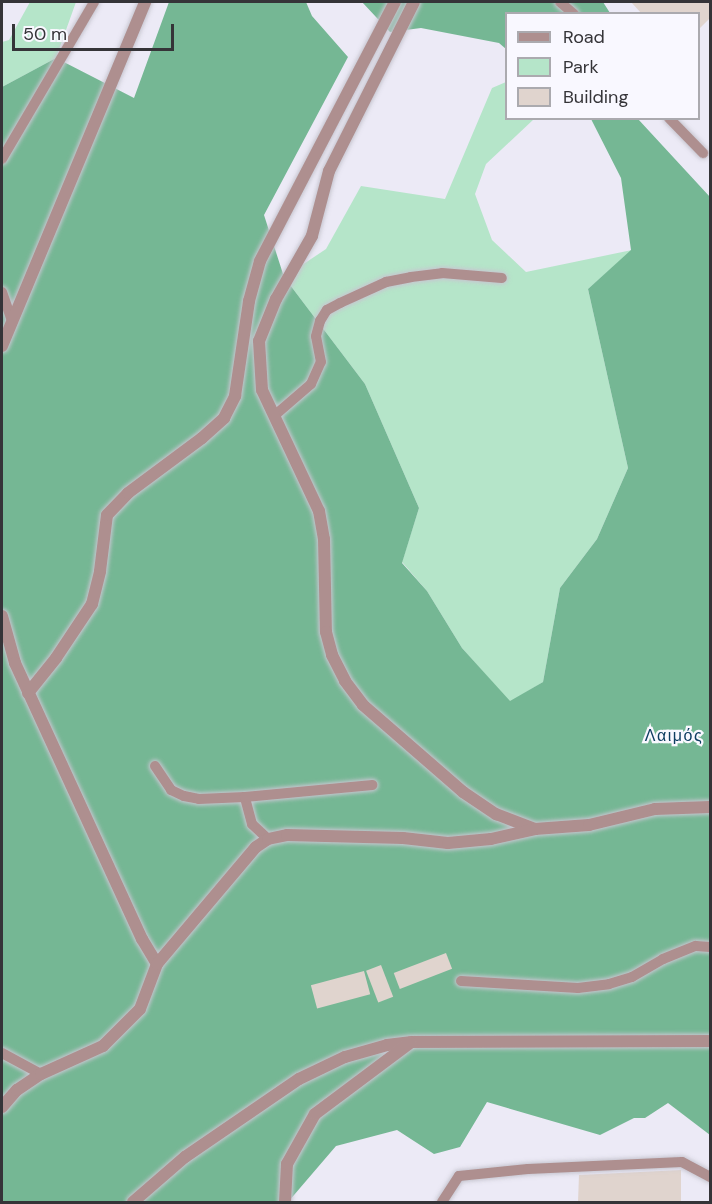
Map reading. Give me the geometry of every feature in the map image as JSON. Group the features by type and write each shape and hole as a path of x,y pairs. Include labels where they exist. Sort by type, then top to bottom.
{"street":[{"path":"2,346 11,318 145,2"},
{"path":"28,693 56,658 92,604 100,571 107,515 128,493 202,438 224,418 228,411 235,396 249,301 260,261 395,2"},
{"path":"414,2 329,171 312,236 276,299 259,341 262,390 319,511 324,539 326,632 332,655 345,681 363,705 463,792 496,814 535,829"},
{"path":"2,616 15,663 28,693 142,939 157,964"},
{"path":"2,1107 17,1090 41,1074 103,1046 140,1009 157,964 256,847 268,839 287,835 403,838 448,843 491,839 535,829 589,825 655,809 711,807"},
{"path":"132,1203 185,1157 299,1078 345,1057 387,1045 412,1042 711,1041"},
{"path":"285,1203 287,1164 315,1114 412,1042"}],"lane":[{"path":"2,159 94,2"},
{"path":"560,2 572,12"},
{"path":"671,120 703,153"},
{"path":"274,416 311,384 321,362 316,336 320,321 327,310 386,282 411,277 442,273 502,278"},
{"path":"2,292 11,318"},
{"path":"155,766 171,790 199,799 372,785"},
{"path":"245,797 252,824 268,839"},
{"path":"461,981 578,988 609,984 632,977 663,959 696,946 711,947"},
{"path":"2,1053 41,1074"},
{"path":"442,1203 459,1176 528,1169 682,1162 711,1177"}],"green space":[{"path":"30,2 76,2 56,58 2,87 2,42 9,40"},
{"path":"169,2 306,2 312,16 348,57 264,215 284,277 365,384 419,508 402,563 427,591 462,648 510,701 543,682 560,588 597,539 628,468 588,289 631,250 621,178 592,120 639,120 710,197 710,1135 668,1103 645,1118 634,1118 600,1135 487,1102 460,1147 434,1154 397,1130 336,1146 288,1202 2,1202 2,87 56,58 134,98"},
{"path":"362,2 603,2 609,12 505,12 505,48 499,43 421,28 390,32"},
{"path":"505,82 505,120 533,120 486,164 475,194 492,240 526,272 632,250 588,289 628,468 597,539 560,588 543,682 510,702 462,648 427,591 402,562 419,508 365,384 284,277 326,249 361,186 445,199 492,88"}],"building":[{"path":"631,2 710,2 710,18 700,28 700,12 640,12"},
{"path":"446,953 452,969 400,989 394,973"},
{"path":"381,965 393,997 378,1002 366,971"},
{"path":"364,971 370,994 317,1008 311,985"},
{"path":"681,1170 681,1202 578,1202 579,1175"}],"district":[{"name":"Λαιμός","path":"674,736"}]}
